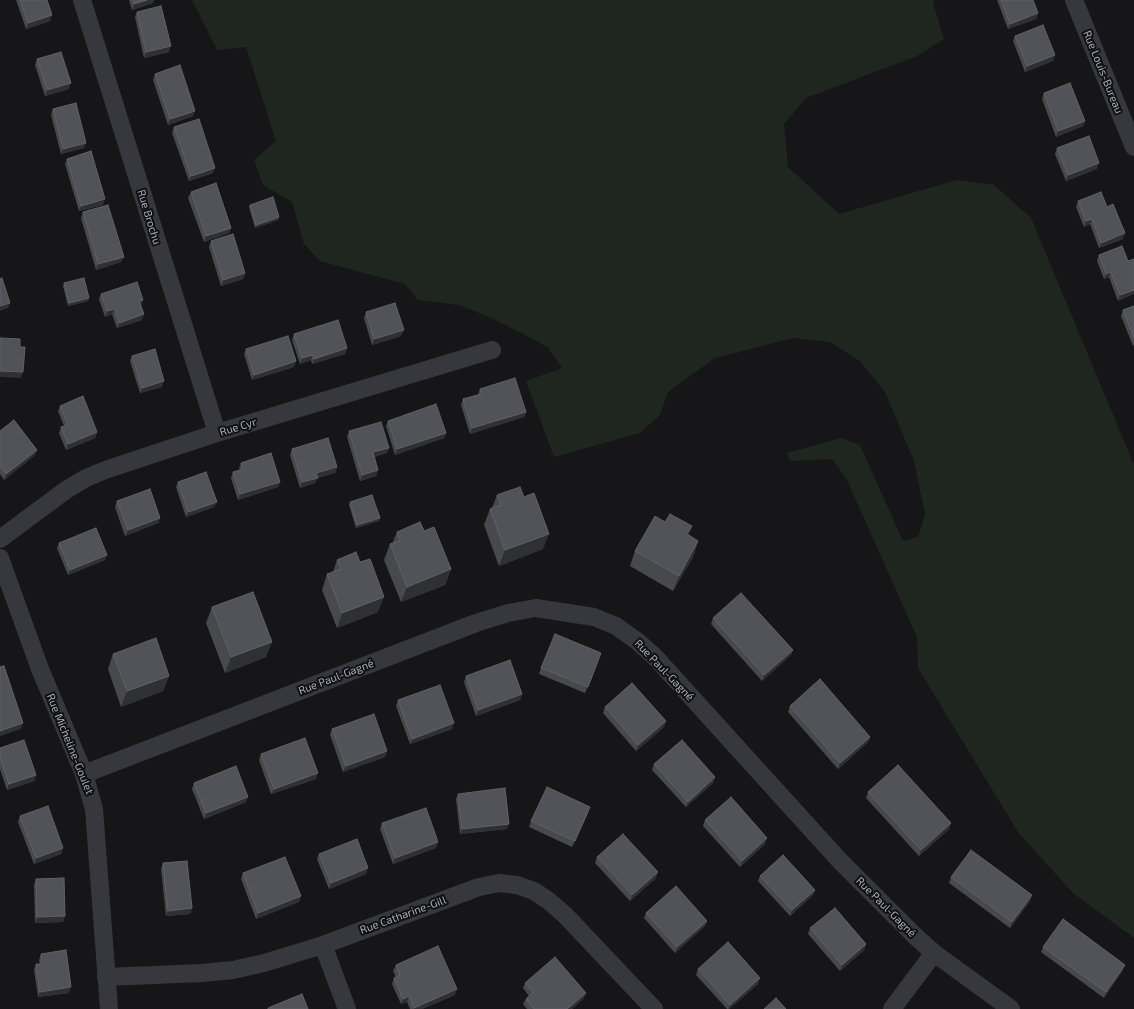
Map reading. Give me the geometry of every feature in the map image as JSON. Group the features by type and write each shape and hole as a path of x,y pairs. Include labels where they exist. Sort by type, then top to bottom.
{"street":[{"name":"Rue Brochu","path":"82,0 217,433"},
{"name":"Rue Louis-Bureau","path":"1074,0 1134,145"},
{"name":"Rue Cyr","path":"0,539 66,490 86,478 108,469 217,433 492,350"},
{"name":"Rue Micheline-Goulet","path":"0,558 40,669 84,774 94,808 109,1009"},
{"name":"Rue Paul-Gagné","path":"84,774 476,623 508,613 536,608 594,617 616,626 637,641 655,657 840,861 934,953 1011,1009"},
{"name":"Rue Catharine-Gill","path":"106,978 233,970 264,963 322,945 478,888 499,883 517,885 534,891 555,905 654,1009"},
{"path":"322,945 347,1009"},
{"path":"892,1009 934,953"}],"shaded area":[{"path":"192,0 935,0 933,3 944,39 917,56 806,98 784,124 788,167 839,214 957,180 994,185 1031,218 1134,465 1134,938 1073,893 1018,832 918,668 917,637 846,478 832,459 790,461 787,453 841,438 860,445 903,541 918,537 925,514 914,461 885,392 860,361 830,342 793,338 715,358 668,392 660,415 640,433 554,457 526,381 562,368 548,347 494,319 459,305 418,300 405,284 320,261 304,244 292,202 263,185 254,160 276,141 246,47 217,50"}],"building":[{"path":"20,0 47,0 52,15 28,23"},
{"path":"133,0 147,0 134,4"},
{"path":"1001,0 1033,0 1038,13 1010,24"},
{"path":"161,6 171,46 146,52 137,12"},
{"path":"1043,25 1055,55 1027,66 1015,36"},
{"path":"61,52 71,83 47,90 37,59"},
{"path":"180,65 195,111 170,119 155,74"},
{"path":"1070,83 1085,121 1058,131 1044,93"},
{"path":"76,103 86,143 63,149 53,109"},
{"path":"199,119 215,168 191,176 174,127"},
{"path":"1089,136 1099,163 1068,175 1057,148"},
{"path":"91,151 105,199 81,206 67,159"},
{"path":"216,183 231,228 206,236 191,192"},
{"path":"1101,192 1107,207 1113,204 1125,233 1101,243 1092,219 1086,221 1078,201"},
{"path":"273,197 279,217 256,225 250,205"},
{"path":"108,205 124,257 98,264 83,212"},
{"path":"233,234 245,273 223,280 211,241"},
{"path":"1122,246 1128,261 1134,259 1134,290 1120,295 1111,272 1106,274 1099,255"},
{"path":"2,278 10,303 0,306 0,279"},
{"path":"84,278 89,298 69,303 64,283"},
{"path":"137,282 143,300 139,301 144,314 119,323 115,309 107,311 101,294"},
{"path":"395,303 404,330 374,339 366,312"},
{"path":"1134,306 1134,338 1123,310"},
{"path":"338,320 347,348 314,359 313,355 302,358 294,334"},
{"path":"288,336 296,361 254,375 246,349"},
{"path":"0,338 20,339 20,347 25,347 23,372 0,371"},
{"path":"155,349 164,381 142,388 132,356"},
{"path":"515,378 526,412 472,428 463,399 481,394 480,389"},
{"path":"83,396 97,432 68,444 61,427 68,425 60,406"},
{"path":"436,404 446,433 397,449 388,421"},
{"path":"14,420 37,450 6,474 0,466 0,431"},
{"path":"381,422 389,448 373,452 378,470 362,475 349,431"},
{"path":"328,438 337,467 316,473 318,478 302,482 292,449"},
{"path":"271,453 280,482 240,494 233,472 243,469 241,463"},
{"path":"206,472 217,502 188,512 178,482"},
{"path":"520,487 524,497 534,493 549,534 505,550 490,509 501,505 497,495"},
{"path":"150,489 160,518 128,530 117,501"},
{"path":"372,495 380,518 357,525 350,502"},
{"path":"670,514 692,526 687,534 698,541 679,576 635,551 655,516 665,522"},
{"path":"420,522 424,531 434,527 451,569 407,587 390,544 400,541 397,532"},
{"path":"96,528 107,555 70,570 59,543"},
{"path":"356,552 360,562 370,559 384,597 342,613 327,574 341,569 337,560"},
{"path":"253,592 272,642 231,657 212,607"},
{"path":"741,593 793,650 764,675 713,618"},
{"path":"555,634 601,653 588,687 541,668"},
{"path":"156,638 169,676 127,691 113,654"},
{"path":"510,660 522,694 478,710 466,676"},
{"path":"4,666 23,723 0,731 0,667"},
{"path":"820,679 870,737 840,763 790,706"},
{"path":"632,683 666,721 638,745 605,707"},
{"path":"440,685 454,723 412,739 398,700"},
{"path":"374,714 387,751 346,766 332,729"},
{"path":"305,738 318,773 274,789 261,754"},
{"path":"24,740 36,775 9,784 0,757 0,748"},
{"path":"682,740 715,777 688,802 654,764"},
{"path":"898,765 951,823 921,850 868,792"},
{"path":"236,766 248,797 206,813 194,783"},
{"path":"547,787 590,807 575,841 531,821"},
{"path":"505,788 509,824 462,829 458,794"},
{"path":"731,797 767,838 742,861 705,820"},
{"path":"48,806 63,848 36,858 20,816"},
{"path":"426,808 438,842 395,858 382,823"},
{"path":"623,834 658,872 632,895 597,857"},
{"path":"357,839 368,868 331,883 319,854"},
{"path":"971,850 1032,895 1012,922 951,877"},
{"path":"783,855 815,890 792,910 760,876"},
{"path":"285,857 301,896 258,913 243,873"},
{"path":"187,861 192,908 168,911 163,863"},
{"path":"64,878 65,916 37,917 36,879"},
{"path":"676,886 707,921 677,947 646,913"},
{"path":"835,908 866,944 842,965 810,928"},
{"path":"1063,919 1125,965 1106,992 1043,947"},
{"path":"728,942 760,978 730,1005 698,969"},
{"path":"438,946 457,989 414,1008 409,996 403,999 394,978 400,975 396,965"},
{"path":"66,950 71,987 40,992 36,964 42,964 41,954"},
{"path":"555,957 586,993 567,1009 534,1009 526,999 533,992 525,983"},
{"path":"302,994 308,1009 268,1009 268,1008"},
{"path":"776,998 786,1009 764,1009"}]}
